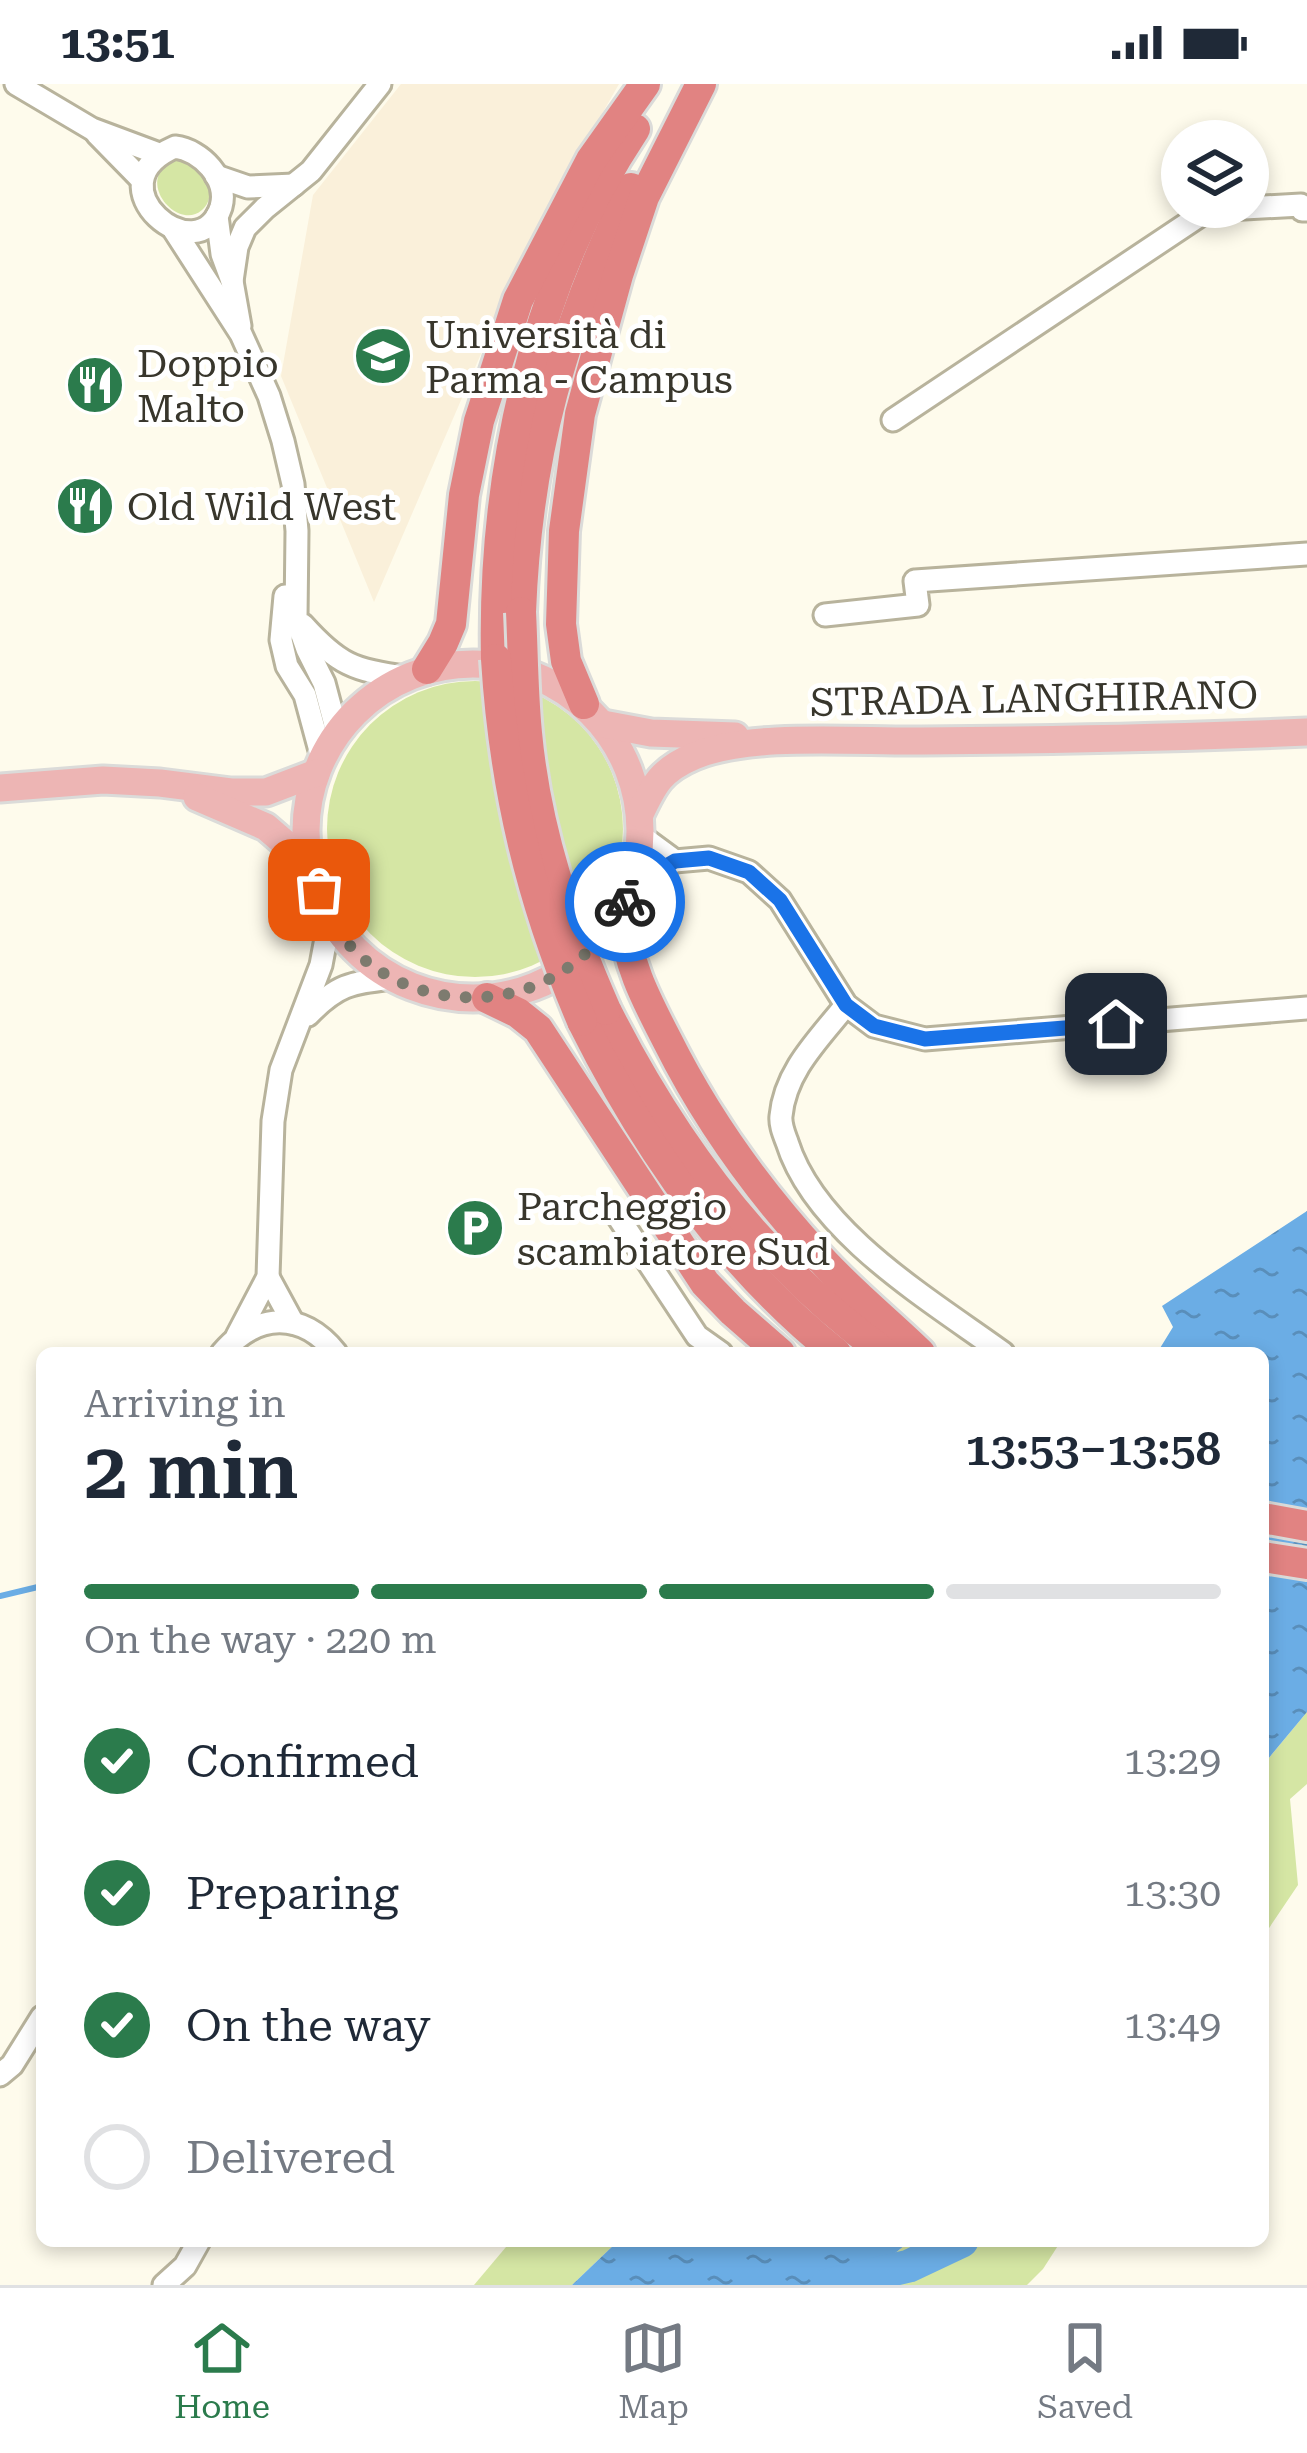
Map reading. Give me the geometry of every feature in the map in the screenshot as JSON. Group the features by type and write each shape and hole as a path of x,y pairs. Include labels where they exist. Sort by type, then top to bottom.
{"highway":[{"path":"416,673 443,644 451,624 471,458 494,368 518,300 591,160 645,84"},
{"path":"665,84 620,152 546,311 520,410 501,526 508,612 540,813 616,1089 722,1240 830,1347"},
{"path":"691,84 652,144 602,246 554,380 523,549 496,659 506,770 527,868 557,961 704,1173 763,1244 876,1347"},
{"path":"593,714 566,662 561,624 564,531 580,414 644,197 700,84"},
{"path":"626,898 626,947 635,978 695,1096 749,1176 822,1261 914,1347"},
{"path":"487,998 538,1029 705,1283 773,1347"},
{"path":"1269,1519 1307,1526"},
{"path":"1269,1558 1307,1564"}],"main road":[{"name":"STRADA LANGHIRANO","path":"640,825 628,767 593,714 537,675 510,667 454,663 416,673 368,700 338,732 319,766 307,818 309,864 329,917 368,962 422,991 487,998 528,990 565,972 596,945 626,898 640,825 656,781 671,768 710,750 762,742 1069,740 1307,732"},
{"name":"STRADA LANGHIRANO","path":"593,714 651,733 746,736 762,742"},
{"name":"STRADA LANGHIRANO","path":"0,788 103,780 266,792 319,766"},
{"name":"STRADA LANGHIRANO","path":"160,783 266,827 309,864"}],"street":[{"path":"16,84 92,129 160,154"},
{"path":"225,288 245,228 311,171 380,84"},
{"path":"92,129 141,178 149,206 225,288 284,441 293,484 296,618 324,683 338,732"},
{"path":"141,178 160,154 175,147 188,149 205,162 223,191 220,210 232,343 256,395 286,514 281,640 287,665 305,695 319,766"},
{"path":"216,176 248,188 295,185"},
{"path":"174,230 188,234 202,230 220,210 295,185"},
{"path":"893,420 1208,211 1301,205 1302,211 1307,210"},
{"path":"825,614 918,605 915,581 1307,554"},
{"path":"296,618 345,664 373,674 416,673"},
{"path":"640,825 675,861"},
{"path":"626,898 675,861 709,858 749,872 780,900 846,1005 874,1026 925,1039 1307,1008"},
{"path":"229,1344 268,1277 273,1121 281,1070 321,965 329,917"},
{"path":"299,1024 325,997 351,983 392,978"},
{"path":"846,1005 790,1077 779,1120 791,1156 814,1197 876,1260 995,1347"},
{"path":"613,1209 698,1336 713,1347"},
{"path":"268,1277 293,1323"},
{"path":"229,1344 254,1326 274,1322 310,1329 331,1347"},
{"path":"0,2075 12,2065 36,2027"},
{"path":"164,2285 185,2266 196,2247"}],"shaded area":[{"name":"Università di Parma - Campus","path":"401,84 619,84 530,240 374,602 281,376 313,195"}],"green space":[{"path":"177,160 199,172 208,187 207,203 192,215 171,208 158,188 164,167"},
{"path":"475,681 532,692 580,724 612,772 623,829 612,886 580,934 532,966 475,977 418,966 370,934 338,886 327,829 338,772 370,724 418,692"},
{"path":"1307,1712 1307,1784 1290,1799 1298,1885 1269,1928 1269,1758"},
{"path":"506,2247 612,2247 572,2285 474,2285"},
{"path":"903,2247 1057,2247 1027,2285 856,2285"}],"water":[{"path":"1307,1211 1307,1712 1269,1758 1269,1347 1161,1347 1173,1327 1162,1306"},
{"path":"612,2247 903,2247 856,2285 572,2285"}],"waterway":[{"path":"0,1596 36,1587"},
{"path":"827,2285 909,2266 949,2247"}],"way so far":[{"path":"319,890 329,917 368,962 422,991 454,998 528,990 565,972 596,945 625,902"}],"place":[{"name":"Università di Parma - Campus","path":"383,356"},
{"name":"Doppio Malto","path":"95,385"},
{"name":"Old Wild West","path":"85,506"},
{"name":"Parcheggio scambiatore Sud","path":"475,1228"}],"route":[{"path":"625,902 632,886 675,861 709,858 749,872 780,900 846,1005 874,1026 925,1039 1116,1024"}]}
